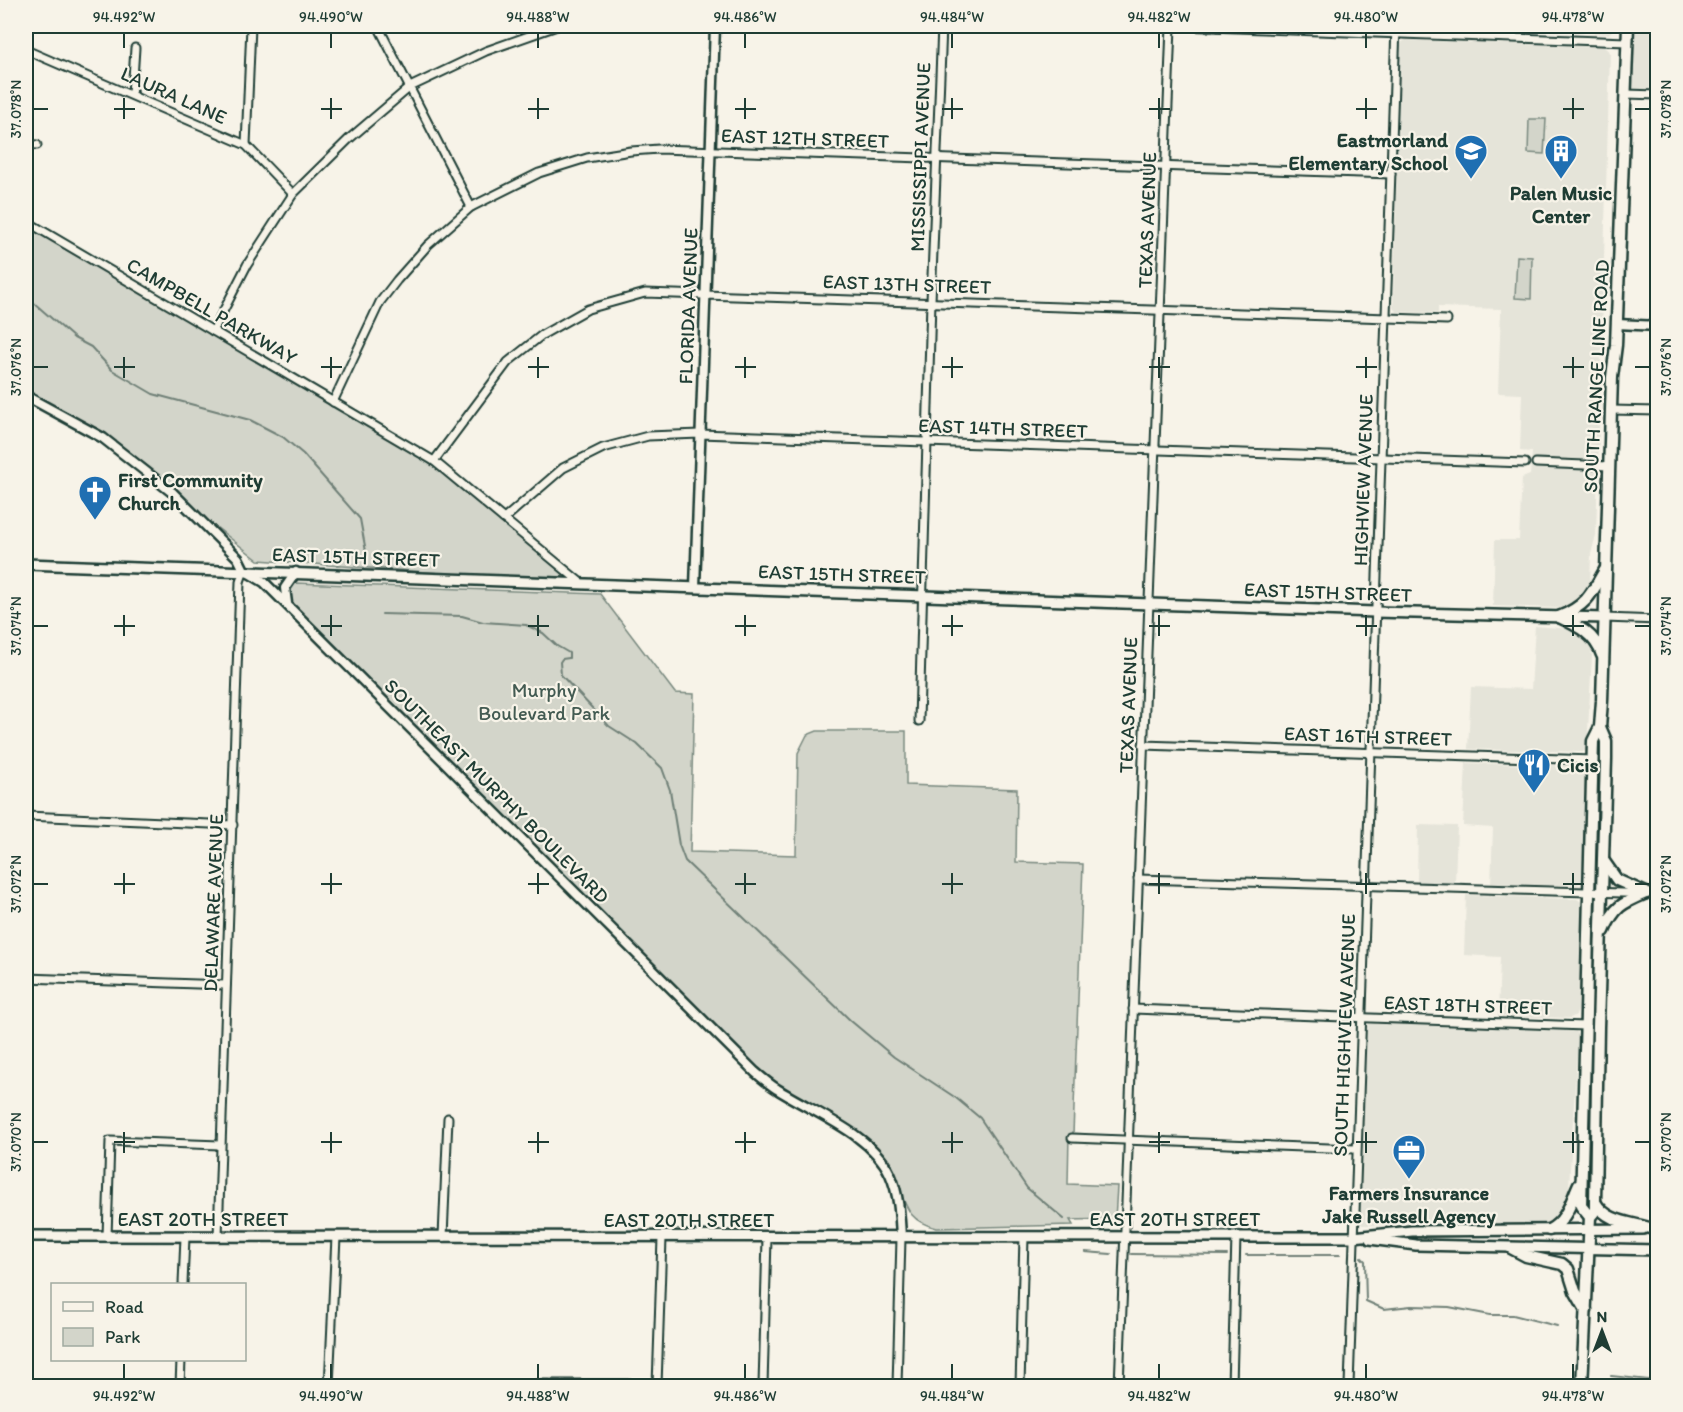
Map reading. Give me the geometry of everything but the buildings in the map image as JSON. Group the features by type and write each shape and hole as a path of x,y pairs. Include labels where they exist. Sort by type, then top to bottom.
{"main road":[{"name":"SOUTH RANGE LINE ROAD","path":"1582,1386 1590,1229 1590,1217 1581,1206 1581,1178 1593,741 1600,727 1628,26"},
{"name":"EAST 15TH STREET","path":"26,564 1375,612 1605,618"},
{"path":"1559,617 1584,604 1606,567"},
{"path":"1559,617 1589,635 1600,650 1603,660"},
{"name":"SOUTH RANGE LINE ROAD","path":"1590,1217 1595,1211 1603,891 1606,741 1600,727"},
{"path":"1603,860 1617,880 1652,894"},
{"path":"1601,938 1615,909 1624,902 1652,894"},
{"path":"1549,1230 1557,1226 1564,1218 1581,1178"},
{"path":"1595,1202 1600,1211 1608,1217 1655,1228"},
{"name":"EAST 20TH STREET","path":"26,1236 1353,1237 1412,1231 1655,1228"},
{"name":"EAST 20TH STREET","path":"1353,1237 1416,1245 1658,1250"},
{"path":"1511,1248 1527,1256 1562,1264 1568,1269 1575,1291 1586,1310"}],"street":[{"path":"246,144 251,26"},
{"path":"378,26 471,207"},
{"path":"213,331 247,265 293,194 349,139 410,87 486,51 557,26"},
{"name":"FLORIDA AVENUE","path":"695,587 715,26"},
{"name":"MISSISSIPPI AVENUE","path":"919,721 931,301 942,26"},
{"name":"TEXAS AVENUE","path":"1119,1386 1171,26"},
{"path":"1178,26 1396,29 1503,37 1627,42"},
{"path":"1503,26 1503,37"},
{"name":"HIGHVIEW AVENUE","path":"1375,612 1396,29"},
{"path":"132,94 135,48"},
{"name":"LAURA LANE","path":"26,50 246,144 293,194"},
{"path":"1626,94 1658,95"},
{"path":"26,144 37,144"},
{"name":"EAST 12TH STREET","path":"333,402 380,302 428,245 471,207 539,173 586,158 641,150 1391,174"},
{"name":"CAMPBELL PARKWAY","path":"26,221 434,461 581,583"},
{"name":"EAST 13TH STREET","path":"434,461 508,362 542,335 588,309 645,292 1447,320"},
{"path":"1617,324 1658,326"},
{"name":"SOUTHEAST MURPHY BOULEVARD","path":"26,396 103,438 172,493 238,558 244,570 264,582 755,1072 775,1088 864,1142 878,1156 890,1174 898,1201 901,1238"},
{"path":"1611,410 1658,411"},
{"name":"EAST 14TH STREET","path":"504,519 563,468 603,448 648,436 700,435 1525,463"},
{"path":"1536,463 1609,466"},
{"name":"DELAWARE AVENUE","path":"218,1237 240,582 244,570"},
{"path":"290,608 285,599 285,588 296,572"},
{"name":"SOUTH HIGHVIEW AVENUE","path":"1349,1386 1375,612"},
{"name":"EAST 15TH STREET","path":"1605,618 1658,620"},
{"name":"EAST 16TH STREET","path":"1143,745 1593,760"},
{"path":"26,816 233,825"},
{"path":"1138,879 1652,894"},
{"path":"26,978 226,985"},
{"name":"EAST 18TH STREET","path":"1133,1009 1585,1026"},
{"path":"443,1237 448,1118"},
{"path":"1072,1138 1356,1149"},
{"path":"107,1237 110,1141 220,1144"},
{"path":"1232,1386 1236,1236"},
{"path":"183,1283 184,1237"},
{"path":"329,1386 336,1237"},
{"path":"1020,1386 1024,1237"},
{"path":"536,1383 657,1385 662,1238"},
{"path":"763,1386 767,1238"},
{"path":"897,1386 901,1238"},
{"path":"180,1386 181,1361"}],"shaded area":[{"path":"1515,26 1612,26 1612,31 1608,34 1514,29"},
{"path":"1634,26 1657,26 1657,92 1632,89"},
{"path":"1406,40 1604,47 1610,52 1596,535 1591,554 1590,587 1584,597 1571,606 1558,608 1493,606 1495,540 1519,540 1522,478 1530,475 1532,452 1520,451 1522,394 1498,393 1501,309 1438,307 1438,313 1397,312 1393,308 1400,46"},
{"path":"1535,626 1571,629 1586,638 1590,646 1592,655 1587,750 1582,752 1468,749 1471,687 1531,689"},
{"path":"1466,763 1586,768 1585,877 1582,883 1576,885 1491,885 1493,828 1463,826"},
{"path":"1418,825 1457,826 1455,883 1417,882"},
{"path":"1466,895 1577,899 1583,903 1579,1009 1576,1015 1570,1018 1498,1016 1500,957 1464,955"},
{"path":"1373,1022 1576,1031 1578,1036 1569,1187 1564,1213 1552,1224 1547,1225 1475,1227 1362,1225 1359,1219 1367,1027"}],"green space":[{"path":"1529,119 1546,119 1544,154 1528,153"},
{"path":"26,221 434,461 581,583 258,560 103,438 26,396"},
{"path":"1517,256 1532,257 1531,299 1515,298"},
{"name":"Murphy Boulevard Park","path":"296,583 600,594 675,693 694,694 690,852 796,855 798,753 807,735 817,731 906,731 906,785 1017,789 1016,862 1083,864 1073,1134 1069,1134 1068,1184 1117,1186 1115,1219 1070,1220 1073,1225 937,1228 919,1221 908,1210 891,1170 871,1143 856,1131 781,1087 752,1065 290,601 287,589"}],"waterway":[{"path":"26,296 74,338 91,347 112,370 153,394 250,420 283,437 303,454 360,519 367,557"},
{"path":"382,614 462,616 483,622 526,625 543,633 569,653 569,658 562,659 560,662 561,675 609,726 637,744 662,768 670,790 679,845 685,861 851,1021 894,1057 956,1098 980,1118 1027,1188 1064,1219"},
{"path":"1085,1252 1111,1254"},
{"path":"1131,1254 1227,1255"},
{"path":"1246,1255 1340,1255"},
{"path":"1361,1257 1365,1261 1366,1301 1384,1309 1411,1306 1449,1307 1490,1315 1513,1315 1557,1326"},
{"path":"1611,1376 1658,1381"}],"place":[{"name":"Eastmorland Elementary School","path":"1471,180"},
{"name":"Palen Music Center","path":"1561,180"},
{"name":"First Community Church","path":"95,521"},
{"name":"Cicis","path":"1534,794"},
{"name":"Farmers Insurance Jake Russell Agency","path":"1409,1180"}]}
